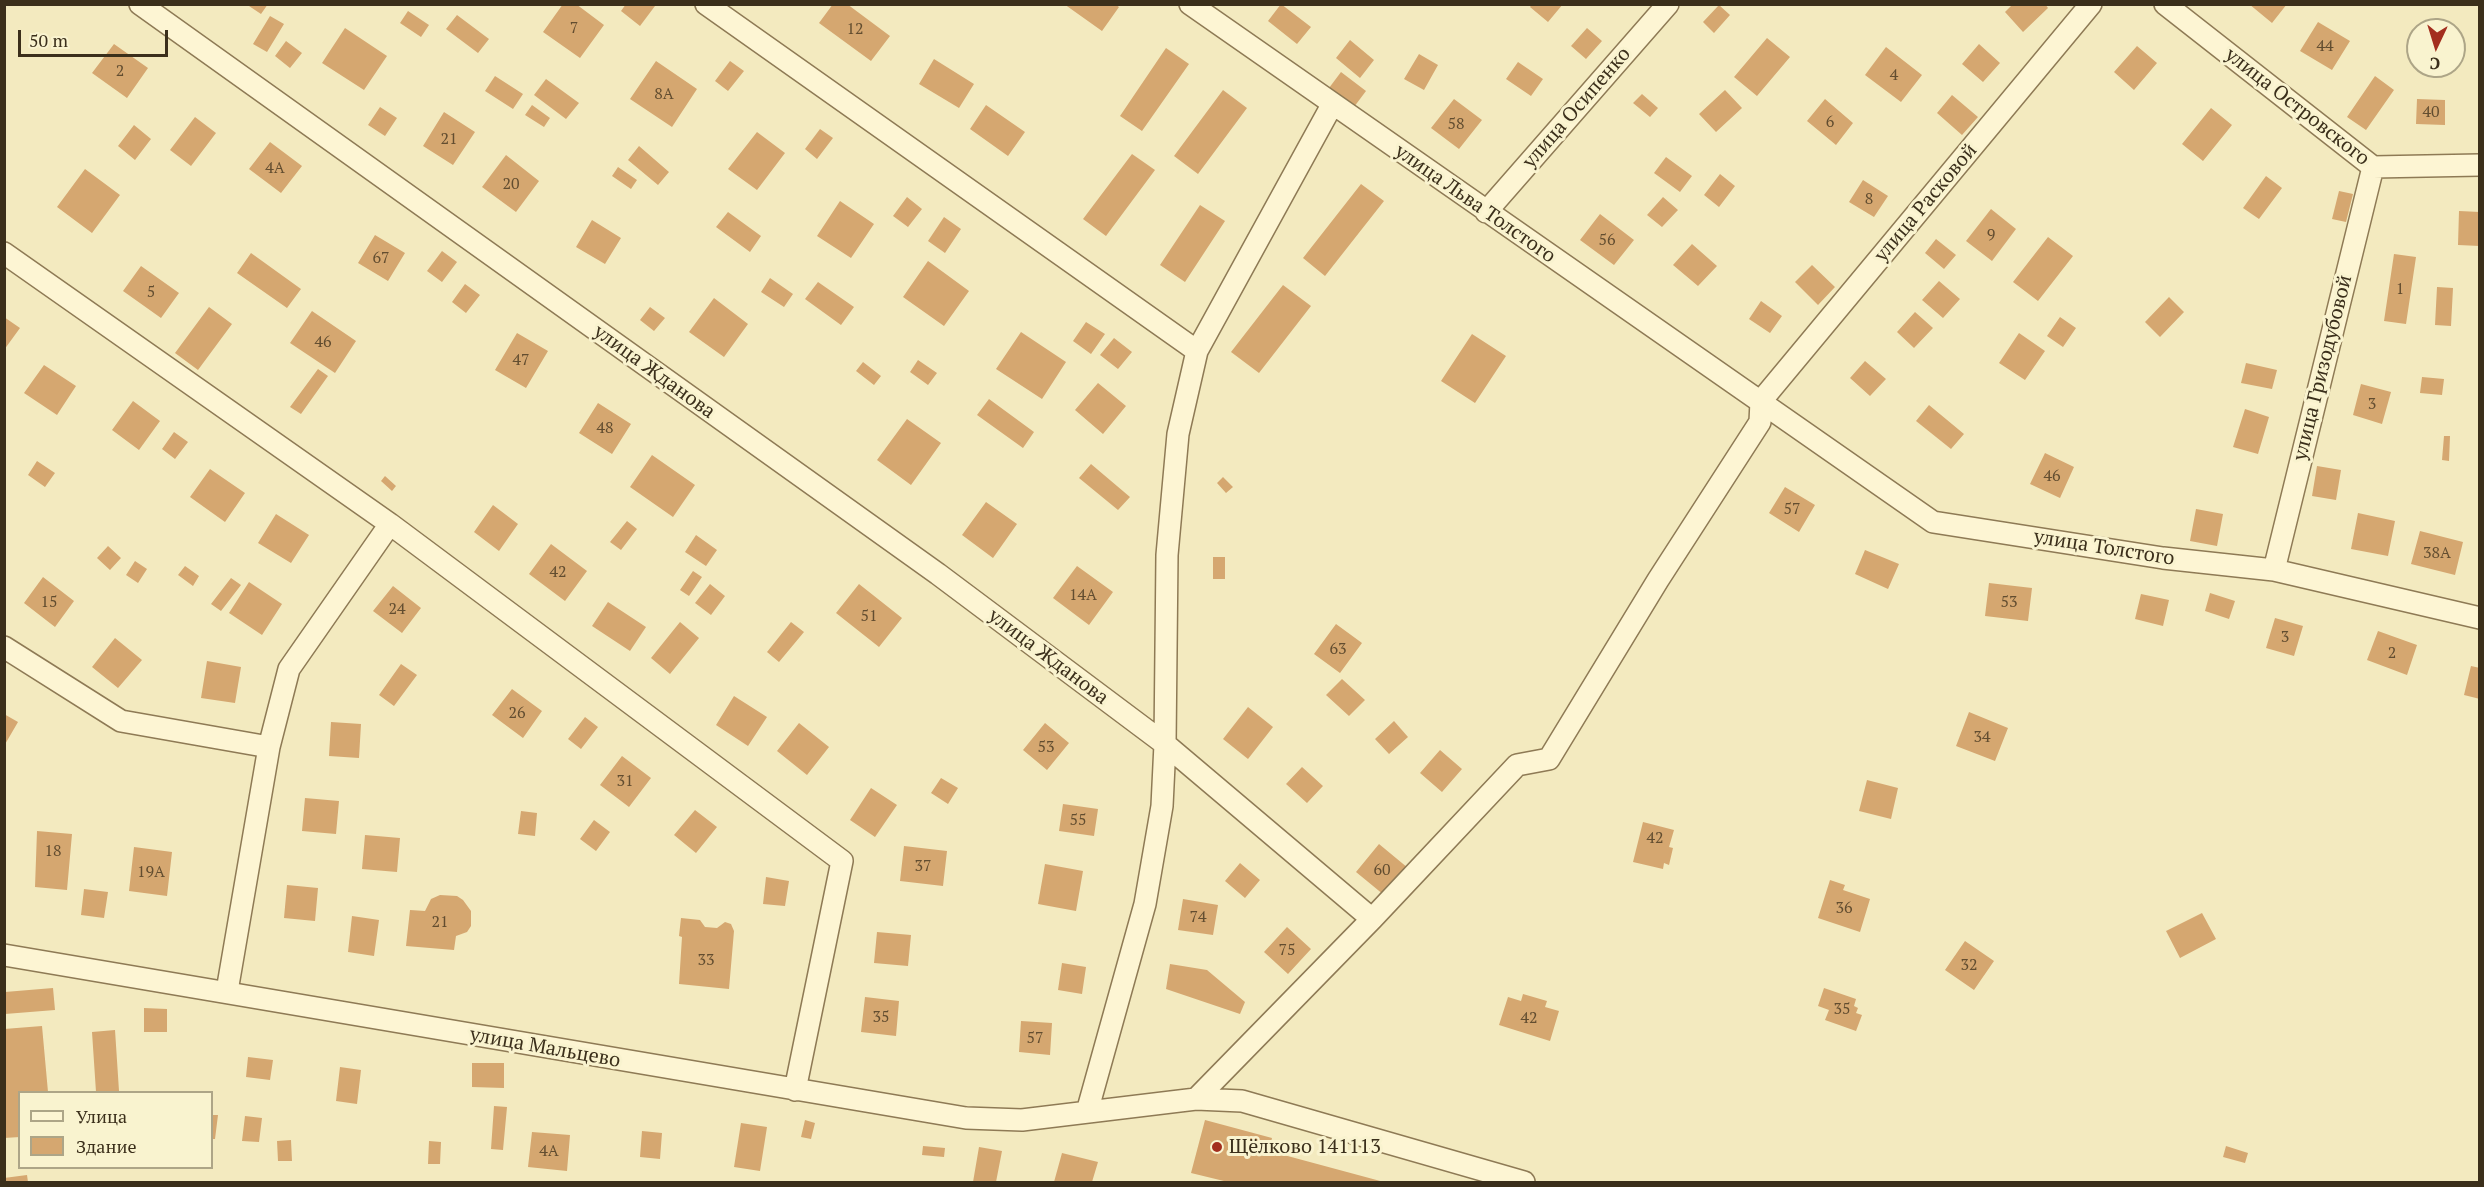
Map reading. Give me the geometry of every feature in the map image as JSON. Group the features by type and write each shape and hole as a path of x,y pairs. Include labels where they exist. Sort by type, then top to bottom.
{"street":[{"name":"улица Жданова","path":"140,4 938,574 1165,744 1372,919"},
{"path":"706,4 1197,351"},
{"name":"улица Льва Толстого","path":"1190,4 1486,213 1761,401"},
{"name":"улица Осипенко","path":"1486,213 1668,4"},
{"name":"улица Расковой","path":"1761,401 2091,4"},
{"name":"улица Островского","path":"2165,4 2373,167 2480,165"},
{"path":"1087,1112 1145,904 1162,806 1167,555 1178,434 1197,351 1332,105"},
{"name":"улица Гризодубовой","path":"2274,570 2373,167"},
{"path":"4,253 390,524 842,861 795,1090"},
{"path":"1196,1099 1372,919 1517,765 1549,759 1658,579 1760,422 1761,401"},
{"name":"улица Толстого","path":"1761,401 1933,522 2163,558 2274,570 2480,618"},
{"path":"227,991 269,747 289,669 390,524"},
{"path":"4,647 121,721 269,747"},
{"name":"улица Мальцево","path":"4,955 966,1118 1022,1120 1196,1099 1242,1101 1524,1182"}],"building":[{"path":"246,4 268,4 261,14"},
{"path":"563,4 576,4 604,25 580,58 543,32"},
{"path":"626,4 654,4 655,6 640,26 621,11"},
{"path":"833,4 847,4 890,36 871,61 819,23"},
{"path":"1064,4 1115,4 1119,7 1102,31"},
{"path":"1281,4 1311,27 1297,44 1268,21"},
{"path":"1532,4 1563,4 1548,22 1530,7"},
{"path":"2013,4 2045,4 2048,8 2023,32 2005,12"},
{"path":"2249,4 2287,4 2272,23"},
{"path":"1719,5 1730,15 1714,33 1703,22"},
{"path":"408,11 429,25 421,37 400,23"},
{"path":"457,15 489,39 478,53 446,29"},
{"path":"270,16 284,24 267,52 253,44"},
{"path":"2318,22 2350,41 2332,70 2300,51"},
{"path":"345,28 387,56 364,90 322,63"},
{"path":"1587,28 1602,41 1586,59 1571,46"},
{"path":"1767,38 1790,57 1757,96 1734,77"},
{"path":"1350,40 1374,60 1360,78 1336,58"},
{"path":"286,41 302,53 290,68 275,56"},
{"path":"114,44 148,68 127,98 92,73"},
{"path":"1979,44 2000,63 1983,82 1962,64"},
{"path":"2137,46 2157,63 2134,90 2114,72"},
{"path":"1886,47 1922,75 1901,102 1865,75"},
{"path":"1166,48 1189,64 1142,131 1120,116"},
{"path":"1419,54 1438,65 1424,90 1404,79"},
{"path":"934,59 974,84 959,108 919,84"},
{"path":"656,61 697,89 672,127 630,99"},
{"path":"730,61 744,71 728,91 715,81"},
{"path":"1518,62 1543,79 1531,96 1506,79"},
{"path":"1341,72 1366,91 1354,107 1329,88"},
{"path":"495,76 523,94 513,109 485,91"},
{"path":"2375,76 2394,90 2366,130 2347,117"},
{"path":"546,79 579,103 566,119 534,95"},
{"path":"1223,90 1247,108 1198,174 1174,156"},
{"path":"1725,90 1742,108 1716,132 1699,114"},
{"path":"1642,94 1658,108 1650,117 1633,103"},
{"path":"1952,95 1978,117 1962,135 1937,113"},
{"path":"1454,99 1482,120 1459,149 1431,128"},
{"path":"1825,99 1853,123 1836,145 1807,121"},
{"path":"2417,99 2445,100 2445,125 2416,124"},
{"path":"532,105 550,118 544,127 525,115"},
{"path":"986,105 1025,132 1008,156 970,129"},
{"path":"380,107 397,118 385,136 368,125"},
{"path":"2211,108 2232,125 2203,161 2182,144"},
{"path":"444,112 475,132 453,165 423,146"},
{"path":"195,117 216,133 191,166 170,150"},
{"path":"134,125 151,139 135,160 118,146"},
{"path":"820,129 833,138 817,159 805,149"},
{"path":"757,132 785,153 757,190 728,169"},
{"path":"270,142 302,166 281,193 249,169"},
{"path":"639,146 669,172 658,185 628,160"},
{"path":"1132,154 1155,170 1106,236 1083,219"},
{"path":"506,155 539,181 516,212 482,187"},
{"path":"1666,157 1692,176 1680,192 1654,173"},
{"path":"618,167 637,180 631,189 612,176"},
{"path":"85,169 120,195 92,233 57,207"},
{"path":"1720,174 1735,186 1719,207 1704,195"},
{"path":"2266,176 2282,188 2259,219 2243,208"},
{"path":"1863,180 1888,196 1874,217 1849,202"},
{"path":"1361,184 1384,201 1325,276 1303,258"},
{"path":"2339,191 2353,194 2346,222 2332,219"},
{"path":"907,197 922,209 908,227 893,216"},
{"path":"1663,197 1678,210 1662,227 1647,215"},
{"path":"840,201 874,224 851,258 817,236"},
{"path":"1200,205 1225,221 1185,282 1160,265"},
{"path":"1991,209 2016,229 1992,261 1966,241"},
{"path":"2459,211 2480,212 2480,246 2458,245"},
{"path":"728,212 761,236 750,252 716,227"},
{"path":"1600,214 1634,240 1614,265 1580,240"},
{"path":"944,217 961,229 945,253 928,241"},
{"path":"592,220 621,238 605,264 576,247"},
{"path":"375,235 405,253 388,281 358,263"},
{"path":"2048,237 2073,256 2038,301 2013,282"},
{"path":"1936,239 1956,255 1944,269 1925,253"},
{"path":"1692,244 1717,266 1698,286 1673,265"},
{"path":"442,251 457,262 442,282 427,271"},
{"path":"251,253 301,289 287,308 237,273"},
{"path":"2394,254 2416,257 2406,324 2384,321"},
{"path":"928,261 969,291 944,326 903,297"},
{"path":"1812,265 1835,287 1818,305 1795,282"},
{"path":"141,266 179,293 161,318 123,291"},
{"path":"770,278 793,294 784,307 761,292"},
{"path":"1939,281 1960,299 1943,318 1922,300"},
{"path":"818,282 854,307 841,325 805,299"},
{"path":"465,284 480,295 466,313 452,302"},
{"path":"1283,285 1311,306 1259,373 1231,352"},
{"path":"2437,287 2453,288 2451,326 2435,325"},
{"path":"2169,297 2184,312 2160,337 2145,322"},
{"path":"714,298 748,324 724,357 689,332"},
{"path":"1761,301 1782,316 1770,333 1749,319"},
{"path":"209,307 232,324 198,370 175,353"},
{"path":"650,307 665,318 654,331 640,320"},
{"path":"312,311 356,341 335,373 290,343"},
{"path":"1915,312 1933,328 1914,348 1897,332"},
{"path":"4,317 20,328 4,350"},
{"path":"2060,317 2076,328 2063,347 2047,336"},
{"path":"1086,322 1105,334 1091,354 1073,341"},
{"path":"1021,332 1066,362 1042,399 996,369"},
{"path":"517,333 548,351 526,388 495,370"},
{"path":"2019,333 2045,351 2025,380 1999,363"},
{"path":"1472,334 1506,356 1475,403 1441,381"},
{"path":"1114,338 1132,352 1118,369 1100,355"},
{"path":"918,360 937,373 928,385 910,372"},
{"path":"1865,361 1886,379 1870,396 1850,378"},
{"path":"863,362 881,376 874,385 856,371"},
{"path":"2246,363 2277,370 2272,389 2241,383"},
{"path":"44,365 76,386 57,415 24,393"},
{"path":"318,369 328,376 301,414 290,407"},
{"path":"2422,377 2444,379 2442,395 2420,393"},
{"path":"1098,383 1126,406 1103,434 1075,410"},
{"path":"2361,384 2391,392 2382,424 2353,415"},
{"path":"989,399 1034,432 1023,448 977,415"},
{"path":"133,401 160,421 139,450 112,430"},
{"path":"598,403 631,424 612,454 579,433"},
{"path":"1929,405 1964,434 1951,449 1916,421"},
{"path":"2245,409 2269,417 2258,454 2233,447"},
{"path":"907,419 941,443 911,485 877,460"},
{"path":"174,432 188,442 175,459 162,449"},
{"path":"2444,436 2450,436 2449,461 2442,460"},
{"path":"2045,453 2074,467 2060,498 2030,484"},
{"path":"652,455 695,485 673,517 630,487"},
{"path":"37,461 55,473 45,487 28,475"},
{"path":"1091,464 1130,497 1118,510 1079,478"},
{"path":"2317,466 2341,470 2336,500 2312,496"},
{"path":"210,469 245,493 225,522 190,497"},
{"path":"385,476 396,486 392,491 381,481"},
{"path":"1223,477 1233,487 1226,493 1217,483"},
{"path":"1785,487 1815,505 1799,532 1769,513"},
{"path":"986,502 1017,524 993,558 962,535"},
{"path":"493,505 518,524 499,551 474,532"},
{"path":"2196,509 2223,514 2217,546 2190,541"},
{"path":"2358,513 2395,521 2388,556 2351,549"},
{"path":"276,514 309,535 291,563 258,543"},
{"path":"627,521 637,529 621,550 610,542"},
{"path":"2420,531 2463,542 2455,575 2411,564"},
{"path":"696,535 717,550 706,566 685,552"},
{"path":"551,544 587,571 565,601 529,574"},
{"path":"108,546 121,558 110,570 97,558"},
{"path":"1865,550 1899,564 1888,589 1855,574"},
{"path":"1213,557 1225,557 1225,579 1213,579"},
{"path":"135,561 147,569 138,583 126,575"},
{"path":"185,566 199,576 193,586 178,575"},
{"path":"1077,566 1113,592 1089,625 1053,598"},
{"path":"693,571 702,577 689,596 680,590"},
{"path":"43,577 74,601 55,627 24,603"},
{"path":"231,578 241,585 221,611 211,604"},
{"path":"249,582 282,604 262,635 229,613"},
{"path":"1989,583 2032,588 2028,621 1985,616"},
{"path":"710,584 725,596 711,615 695,603"},
{"path":"859,584 902,618 879,647 836,613"},
{"path":"393,586 421,608 402,633 373,611"},
{"path":"2210,593 2235,601 2229,619 2205,611"},
{"path":"2141,594 2169,600 2163,626 2135,619"},
{"path":"608,602 646,627 630,651 592,626"},
{"path":"2275,618 2303,626 2294,656 2266,648"},
{"path":"680,622 699,638 670,674 651,658"},
{"path":"791,622 804,632 779,662 767,652"},
{"path":"1336,624 1362,643 1340,673 1314,654"},
{"path":"2378,631 2417,645 2407,675 2367,660"},
{"path":"115,638 142,660 118,688 92,667"},
{"path":"207,661 241,667 235,703 201,698"},
{"path":"401,664 417,675 394,706 379,695"},
{"path":"2471,666 2480,668 2480,699 2464,695"},
{"path":"1342,679 1365,700 1349,716 1326,695"},
{"path":"512,689 542,711 523,738 492,715"},
{"path":"734,696 767,717 748,746 716,725"},
{"path":"1248,707 1273,727 1248,759 1223,739"},
{"path":"1969,712 2008,728 1995,761 1956,746"},
{"path":"4,714 18,722 4,746"},
{"path":"585,717 598,727 581,749 568,739"},
{"path":"1394,721 1408,737 1389,754 1375,739"},
{"path":"331,722 361,724 359,758 329,756"},
{"path":"799,723 829,747 807,775 777,751"},
{"path":"1045,723 1069,743 1047,770 1023,750"},
{"path":"1440,750 1462,769 1442,792 1420,773"},
{"path":"622,756 651,778 629,807 600,785"},
{"path":"1302,767 1323,786 1307,803 1286,784"},
{"path":"941,778 958,788 948,804 931,793"},
{"path":"1867,780 1898,788 1891,819 1859,811"},
{"path":"871,788 897,805 875,837 850,820"},
{"path":"305,798 339,801 336,834 302,831"},
{"path":"1063,804 1098,809 1094,836 1059,831"},
{"path":"695,810 717,827 696,853 674,835"},
{"path":"521,811 537,813 535,836 518,834"},
{"path":"594,820 610,832 596,851 580,839"},
{"path":"1643,822 1674,830 1669,847 1673,848 1669,865 1664,863 1663,869 1633,862"},
{"path":"37,831 72,834 67,890 35,887"},
{"path":"365,835 400,838 397,872 362,869"},
{"path":"1379,844 1408,868 1384,895 1356,872"},
{"path":"904,846 947,851 943,886 900,881"},
{"path":"134,847 172,852 167,896 129,891"},
{"path":"1240,863 1260,880 1245,898 1225,881"},
{"path":"1045,864 1083,871 1076,911 1038,904"},
{"path":"766,877 789,881 785,906 763,904"},
{"path":"1830,880 1845,885 1843,890 1870,899 1860,932 1818,918"},
{"path":"287,885 318,888 315,921 284,918"},
{"path":"84,889 108,892 104,918 81,915"},
{"path":"440,895 457,896 463,900 471,911 471,926 467,932 456,936 454,950 406,946 410,910 425,911 431,899"},
{"path":"1183,899 1218,905 1213,935 1178,930"},
{"path":"2202,913 2216,939 2180,958 2166,931"},
{"path":"352,916 379,920 374,956 348,952"},
{"path":"681,918 700,920 705,927 717,928 725,922 731,924 734,931 729,989 679,984"},
{"path":"1287,927 1311,949 1288,974 1264,952"},
{"path":"877,932 911,935 908,966 874,963"},
{"path":"1965,941 1994,961 1974,990 1945,970"},
{"path":"1062,963 1086,967 1082,994 1058,990"},
{"path":"1170,964 1207,970 1245,1002 1240,1014 1166,989"},
{"path":"53,988 55,1010 5,1014 5,992"},
{"path":"1824,988 1856,999 1854,1006 1858,1008 1856,1013 1862,1015 1856,1031 1825,1020 1829,1010 1818,1006"},
{"path":"1523,994 1547,1001 1545,1007 1559,1011 1550,1041 1499,1025 1508,997 1521,1001"},
{"path":"865,997 899,1001 896,1036 861,1032"},
{"path":"144,1008 167,1009 167,1032 144,1032"},
{"path":"1021,1021 1052,1023 1050,1055 1019,1052"},
{"path":"42,1026 48,1091 18,1091 18,1137 4,1138 4,1029"},
{"path":"115,1030 119,1091 96,1091 92,1032"},
{"path":"248,1057 273,1060 270,1080 246,1077"},
{"path":"472,1063 504,1063 504,1088 472,1087"},
{"path":"340,1067 361,1070 357,1104 336,1101"},
{"path":"494,1106 507,1107 503,1150 491,1149"},
{"path":"213,1115 218,1115 215,1139 213,1139"},
{"path":"245,1116 262,1118 259,1142 242,1141"},
{"path":"805,1120 815,1123 811,1139 801,1137"},
{"path":"1205,1120 1272,1138 1269,1151 1384,1182 1228,1182 1191,1173"},
{"path":"741,1123 767,1127 760,1171 734,1167"},
{"path":"642,1131 662,1133 660,1159 640,1157"},
{"path":"532,1132 570,1135 567,1171 528,1167"},
{"path":"291,1140 292,1161 278,1161 277,1141"},
{"path":"429,1141 441,1142 440,1164 428,1164"},
{"path":"923,1146 945,1148 944,1157 922,1155"},
{"path":"2226,1146 2248,1153 2245,1163 2223,1157"},
{"path":"979,1147 1002,1151 996,1182 973,1182"},
{"path":"1062,1153 1098,1162 1092,1182 1054,1182"},
{"path":"27,1175 28,1182 4,1182 4,1178"}],"place":[{"name":"Щёлково 141113","path":"1217,1147"}]}
